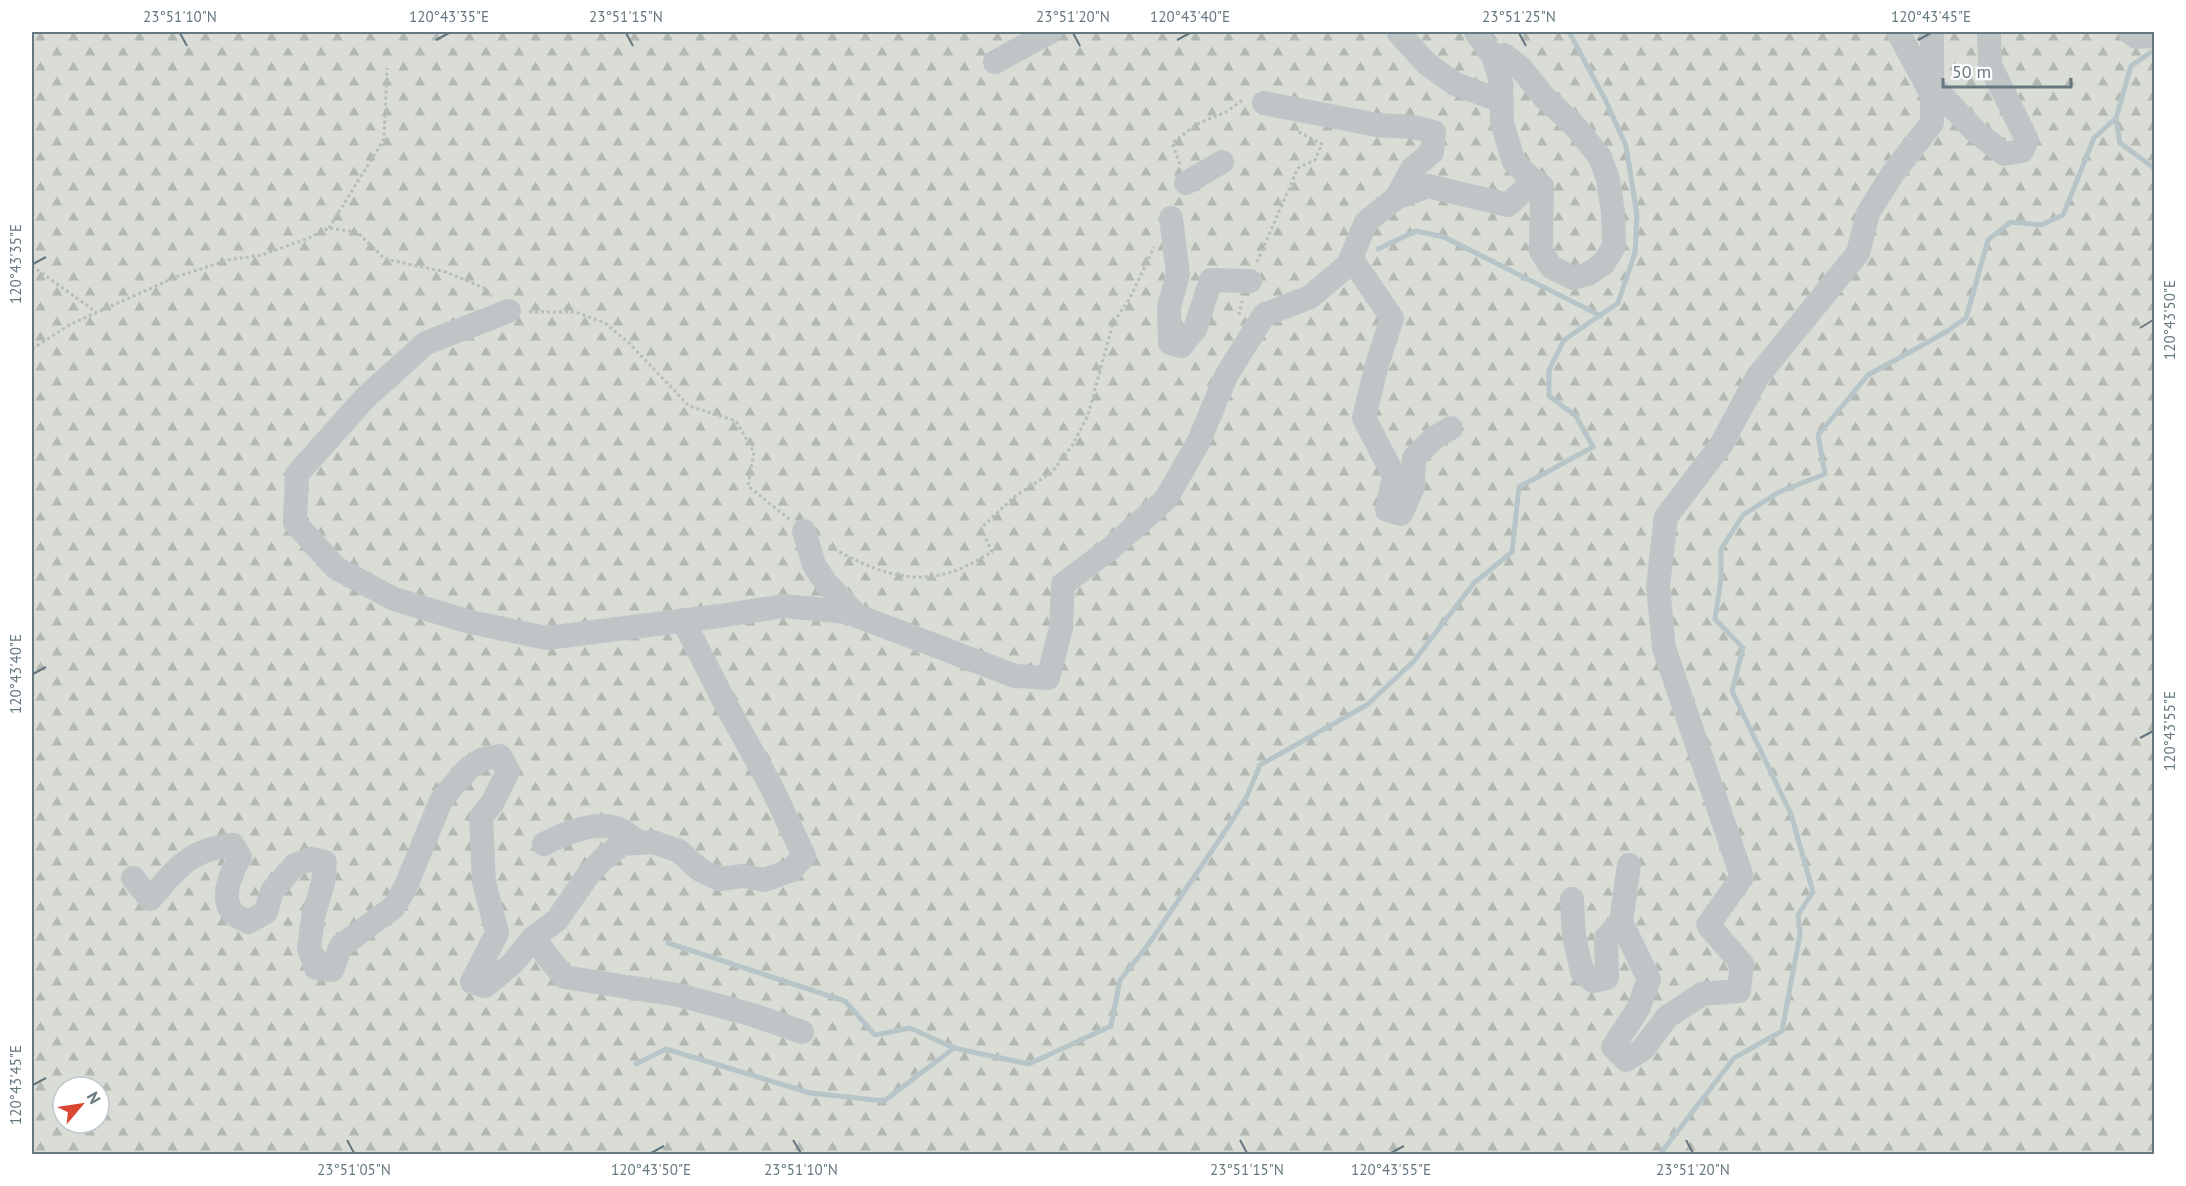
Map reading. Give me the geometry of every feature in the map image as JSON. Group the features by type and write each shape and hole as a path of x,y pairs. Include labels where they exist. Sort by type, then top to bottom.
{"lane":[{"path":"995,62 1050,32"},
{"path":"1476,32 1495,60 1501,82 1502,123 1514,162 1542,186 1541,251 1551,267 1573,278 1588,274 1604,263 1614,246 1613,212 1608,179 1600,156 1574,124 1544,97 1520,67 1504,55 1495,60"},
{"path":"1898,32 1932,90 1974,130 2004,154 2022,150 2027,140 1990,65 1989,32"},
{"path":"1629,865 1621,922 1649,979 1638,1009 1613,1047 1626,1060 1643,1049 1667,1017 1702,994 1739,991 1742,964 1708,926 1742,877 1664,648 1658,586 1666,517 1720,445 1758,376 1858,253 1868,213 1893,173 1932,123 1932,32"},
{"path":"2130,32 2136,37 2154,36"},
{"path":"1399,33 1426,63 1455,84 1502,101"},
{"path":"1264,102 1377,125 1413,127 1434,132 1432,152 1412,169 1396,198"},
{"path":"1186,183 1222,162"},
{"path":"509,311 426,343 366,397 297,474 295,523 336,568 394,598 470,622 547,638 784,606 847,612 1015,676 1048,678 1061,628 1063,585 1110,549 1166,499 1199,441 1226,376 1264,315 1310,297 1348,265 1366,222 1396,198 1428,186 1508,205 1527,187 1529,177"},
{"path":"1171,218 1178,274 1169,307 1170,343 1181,346 1195,329 1211,279 1250,281"},
{"path":"1351,258 1392,318 1376,368 1364,418 1394,476 1387,510 1401,514 1413,487 1414,458 1434,438 1451,428"},
{"path":"804,531 814,565 826,583 858,616"},
{"path":"133,878 150,899 188,858 211,847 233,845 240,857 229,875 226,900 234,914 248,921 266,912 272,891 295,865 311,859 325,862 323,883 313,917 309,948 316,968 332,970 341,946 394,907 405,888 441,801 469,768 483,759 500,756 508,771 493,802 481,817 484,882 497,933 472,982 485,986 512,964 533,938 557,920 588,875 622,844 653,842 679,851 700,870 718,879 743,876 764,880 790,871 804,856 772,788 683,620"},
{"path":"544,844 562,835 590,827 619,829 640,843"},
{"path":"1572,899 1574,936 1582,972 1593,981 1607,978 1606,938 1621,922"},
{"path":"533,938 564,977 679,995 753,1015 802,1032"}],"path":[{"path":"32,349 71,324 176,277 228,260 262,255 329,228 384,139 387,68"},
{"path":"1186,183 1172,143 1197,124 1226,112 1248,96 1264,102"},
{"path":"1241,352 1235,334 1241,303 1266,239 1298,168 1315,160 1322,144 1291,129"},
{"path":"329,228 357,231 385,259 446,272 483,288 509,311 576,312 605,322 629,343 689,406 735,421 754,452 748,486 804,531 869,568 900,576 928,578 953,572 992,552 981,528 1014,497 1051,473 1072,446 1088,415 1113,323 1130,298 1152,251 1171,218"},
{"path":"32,266 96,312"}],"green space":[{"path":"32,32 2154,32 2154,1154 32,1154"}],"waterway":[{"path":"636,1064 666,1049 810,1093 884,1101 954,1048 1029,1064 1111,1026 1120,980 1148,945 1230,824 1247,796 1260,765 1367,705 1414,661 1474,583 1512,552 1519,487 1593,447 1576,416 1549,396 1549,370 1564,340 1618,303 1635,253 1637,215 1626,146 1605,99 1569,32"},
{"path":"1660,1154 1734,1058 1782,1031 1800,934 1798,915 1813,892 1791,814 1732,691 1743,648 1715,619 1721,579 1721,549 1743,515 1779,492 1825,474 1818,435 1868,375 1946,332 1966,318 1988,240 2011,222 2041,225 2063,215 2094,138 2116,118 2131,66 2154,50"},
{"path":"2116,118 2120,143 2154,168"},
{"path":"1378,249 1416,231 1444,237 1601,316"},
{"path":"668,943 845,1001 875,1035 910,1028 954,1048"}]}
